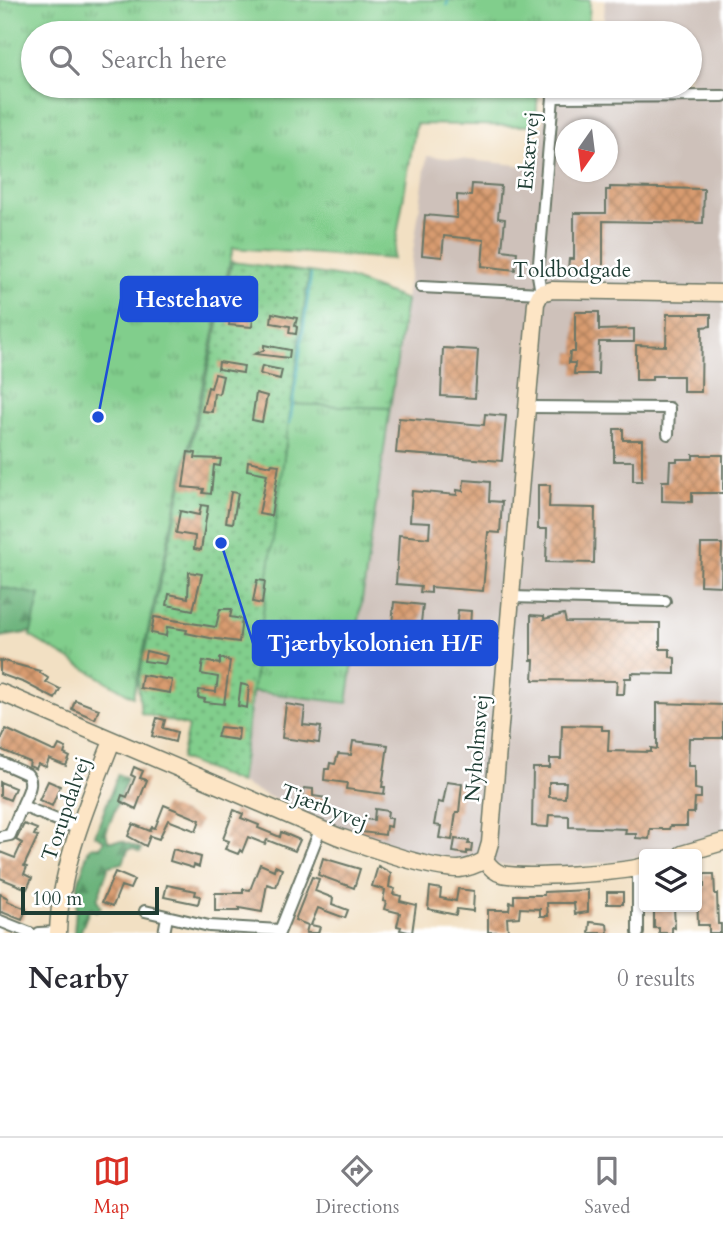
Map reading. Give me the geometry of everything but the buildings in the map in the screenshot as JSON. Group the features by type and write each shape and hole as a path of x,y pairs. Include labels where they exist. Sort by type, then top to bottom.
{"street":[{"name":"Eskærvej","path":"702,96 723,96"},
{"name":"Eskærvej","path":"541,293 538,275 553,98"},
{"name":"Toldbodgade","path":"421,287 541,293 552,290 723,293"},
{"name":"Nyholmsvej","path":"485,860 491,842 536,303 541,293"},
{"path":"528,407 668,408 668,434"},
{"path":"511,597 665,601"},
{"name":"Tjærbyvej","path":"0,692 320,830 386,852 447,868 473,867 485,860"},
{"name":"Torupdalvej","path":"58,932 64,877 112,741"},
{"path":"0,762 31,778 10,835 0,837"},
{"path":"22,806 79,829"},
{"path":"145,911 209,926 279,931 320,830"},
{"path":"699,849 723,842"},
{"path":"485,860 501,874 550,875 639,867"},
{"path":"638,933 639,911"},
{"path":"164,933 167,917"},
{"path":"0,921 30,933"},
{"path":"39,933 58,932"}],"shaded area":[{"path":"605,0 723,0 723,833 665,849 639,849 639,856 621,861 566,866 499,865 412,852 333,827 240,783 252,691 347,702 427,156 538,167 546,98 702,98 702,21 604,21"}],"green space":[{"path":"0,0 590,0 589,21 21,21 21,98 537,98 536,126 416,124 393,259 233,248 133,697 30,636 39,595 0,587"},
{"path":"232,262 309,272 240,783 181,759 188,726 141,713 138,682"},
{"path":"309,272 348,278 406,300 390,408 291,404"},
{"path":"291,404 390,408 347,703 252,691"},
{"path":"0,587 40,595 31,632 0,637"},
{"path":"118,774 127,779 106,833 108,841 122,841 142,849 140,852 132,848 128,850 123,863 109,866 97,900 101,908 97,911 90,908 80,933 74,933 78,884 89,848 100,848 104,840 95,835"}],"waterway":[{"path":"447,5 448,0"},
{"path":"290,423 311,275"}],"place":[{"name":"Hestehave","path":"98,417"},
{"name":"Tjærbykolonien H/F","path":"221,543"}]}
